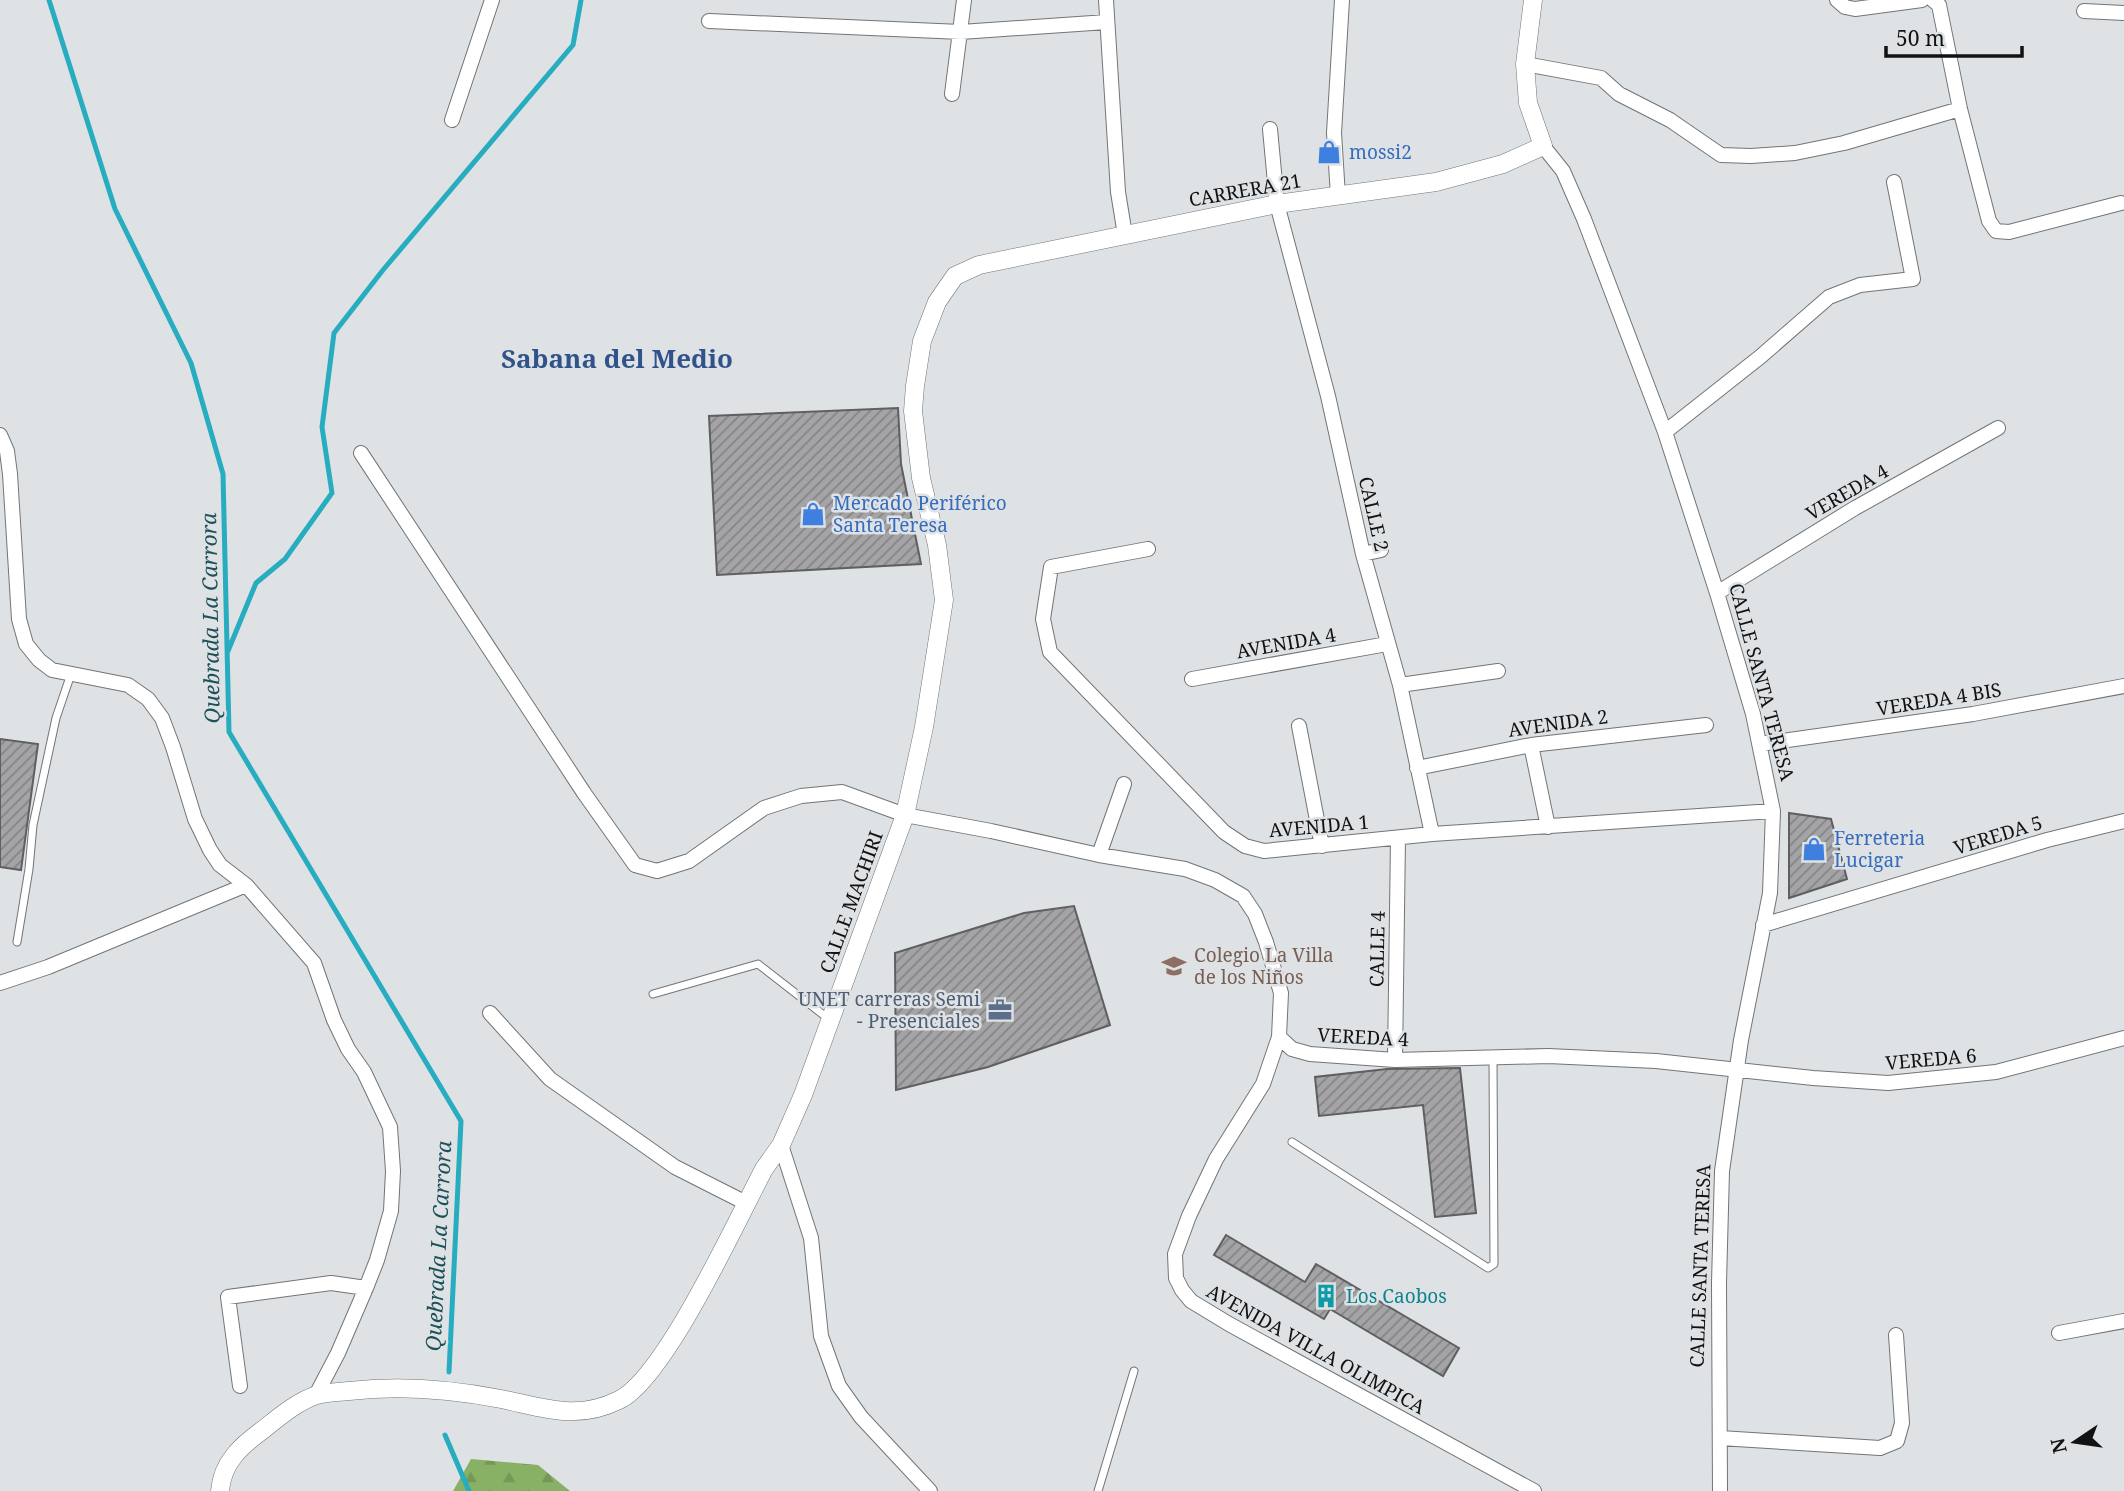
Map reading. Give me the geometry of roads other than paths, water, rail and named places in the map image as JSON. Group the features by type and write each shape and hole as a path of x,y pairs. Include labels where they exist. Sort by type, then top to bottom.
{"street":[{"path":"452,120 492,0"},
{"path":"952,94 964,0"},
{"path":"1106,0 1118,192 1125,235"},
{"path":"1338,196 1334,133 1342,0"},
{"name":"CALLE SANTA TERESA","path":"1533,0 1525,64 1528,103 1543,146 1563,171 1584,219 1665,432 1717,593 1760,744 1773,811 1770,892 1747,1007 1722,1171 1719,1283 1720,1491"},
{"path":"1837,0 1844,8 1855,9 1922,0"},
{"path":"1933,0 1939,5 1960,108 1989,221 1996,231 2009,232 2121,203"},
{"path":"2084,11 2124,13"},
{"path":"709,21 961,32 1107,22"},
{"path":"1525,64 1601,79 1619,94 1670,120 1721,155 1795,153 1844,143 1960,108"},
{"name":"CALLE 2","path":"1270,129 1277,204 1328,396 1363,554 1400,685 1432,834"},
{"name":"CARRERA 21","path":"954,276 979,265 1277,204 1436,182 1503,164 1543,146"},
{"path":"1665,432 1829,297 1860,285 1913,279 1894,182"},
{"name":"CALLE MACHIRI","path":"316,1395 379,1387 412,1387 456,1391 556,1411 586,1413 622,1399 641,1383 680,1325 764,1169 781,1145 831,1021 905,815 925,727 944,600 937,545 921,478 914,411 915,386 922,341 937,302 954,276"},
{"name":"VEREDA 4","path":"1717,593 1855,509 1998,428"},
{"path":"0,435 7,451 10,474 19,619 26,644 39,660 52,670 128,685 148,699 170,737 195,819 210,850 220,865 246,886 314,963 334,1020 390,1127 393,1171 391,1211 377,1260 338,1353 316,1395 244,1444 227,1464 220,1491"},
{"path":"361,453 584,793 635,865 657,871 689,860 764,808 801,796 842,792 905,815 1099,855 1185,869 1215,880 1243,896 1255,914 1280,993 1279,1037"},
{"name":"AVENIDA 1","path":"1148,549 1051,567 1043,619 1050,652 1224,832 1245,846 1264,851 1432,834 1773,811"},
{"path":"1363,554 1381,550"},
{"name":"AVENIDA 4","path":"1192,679 1387,644"},
{"path":"1400,685 1497,671"},
{"name":"VEREDA 4 BIS","path":"1760,744 1973,714 2124,686"},
{"name":"AVENIDA 2","path":"1417,768 1531,745 1706,724"},
{"path":"1299,726 1321,846"},
{"path":"1531,745 1548,827"},
{"path":"1099,855 1124,784"},
{"name":"VEREDA 5","path":"1763,925 2047,840 2124,821"},
{"name":"CALLE 4","path":"1395,1060 1398,838"},
{"path":"0,983 48,967 246,886"},
{"path":"490,1013 550,1079 675,1167 746,1203"},
{"name":"VEREDA 4","path":"1279,1037 1292,1049 1310,1054 1395,1060 1548,1056 1656,1061 1738,1070"},
{"name":"AVENIDA VILLA OLIMPICA","path":"1279,1037 1263,1084 1216,1159 1189,1216 1175,1254 1176,1278 1182,1290 1191,1301 1228,1324 1534,1491"},
{"name":"VEREDA 6","path":"1738,1070 1888,1083 1996,1072 2124,1038"},
{"path":"781,1145 811,1238 821,1336 839,1386 861,1417 930,1491"},
{"path":"240,1386 228,1297 331,1283 366,1288"},
{"path":"2059,1333 2124,1321"},
{"path":"1720,1438 1880,1448 1897,1441 1902,1423 1896,1335"}],"lane":[{"path":"17,942 33,825 56,718 71,674"},
{"path":"653,995 758,964 831,1021"},
{"path":"1292,1142 1488,1268 1494,1264 1493,1056"},
{"path":"1098,1491 1134,1371"}],"waterway":[{"name":"Quebrada La Carrora","path":"49,0 115,209 191,363 223,474 229,732 461,1121 449,1372"},
{"path":"228,651 256,583 285,559 332,493 322,427 334,333 383,270 573,45 581,0"},
{"name":"Quebrada La Carrora","path":"445,1435 469,1491"}],"place":[{"name":"mossi2","path":"1329,152"},
{"name":"Mercado Periférico Santa Teresa","path":"813,514"},
{"name":"Ferreteria Lucigar","path":"1814,849"},
{"name":"Colegio La Villa de los Niños","path":"1174,966"},
{"name":"UNET carreras Semi - Presenciales","path":"1000,1010"},
{"name":"Los Caobos","path":"1326,1296"}],"district":[{"name":"Sabana del Medio","path":"617,359"}]}
